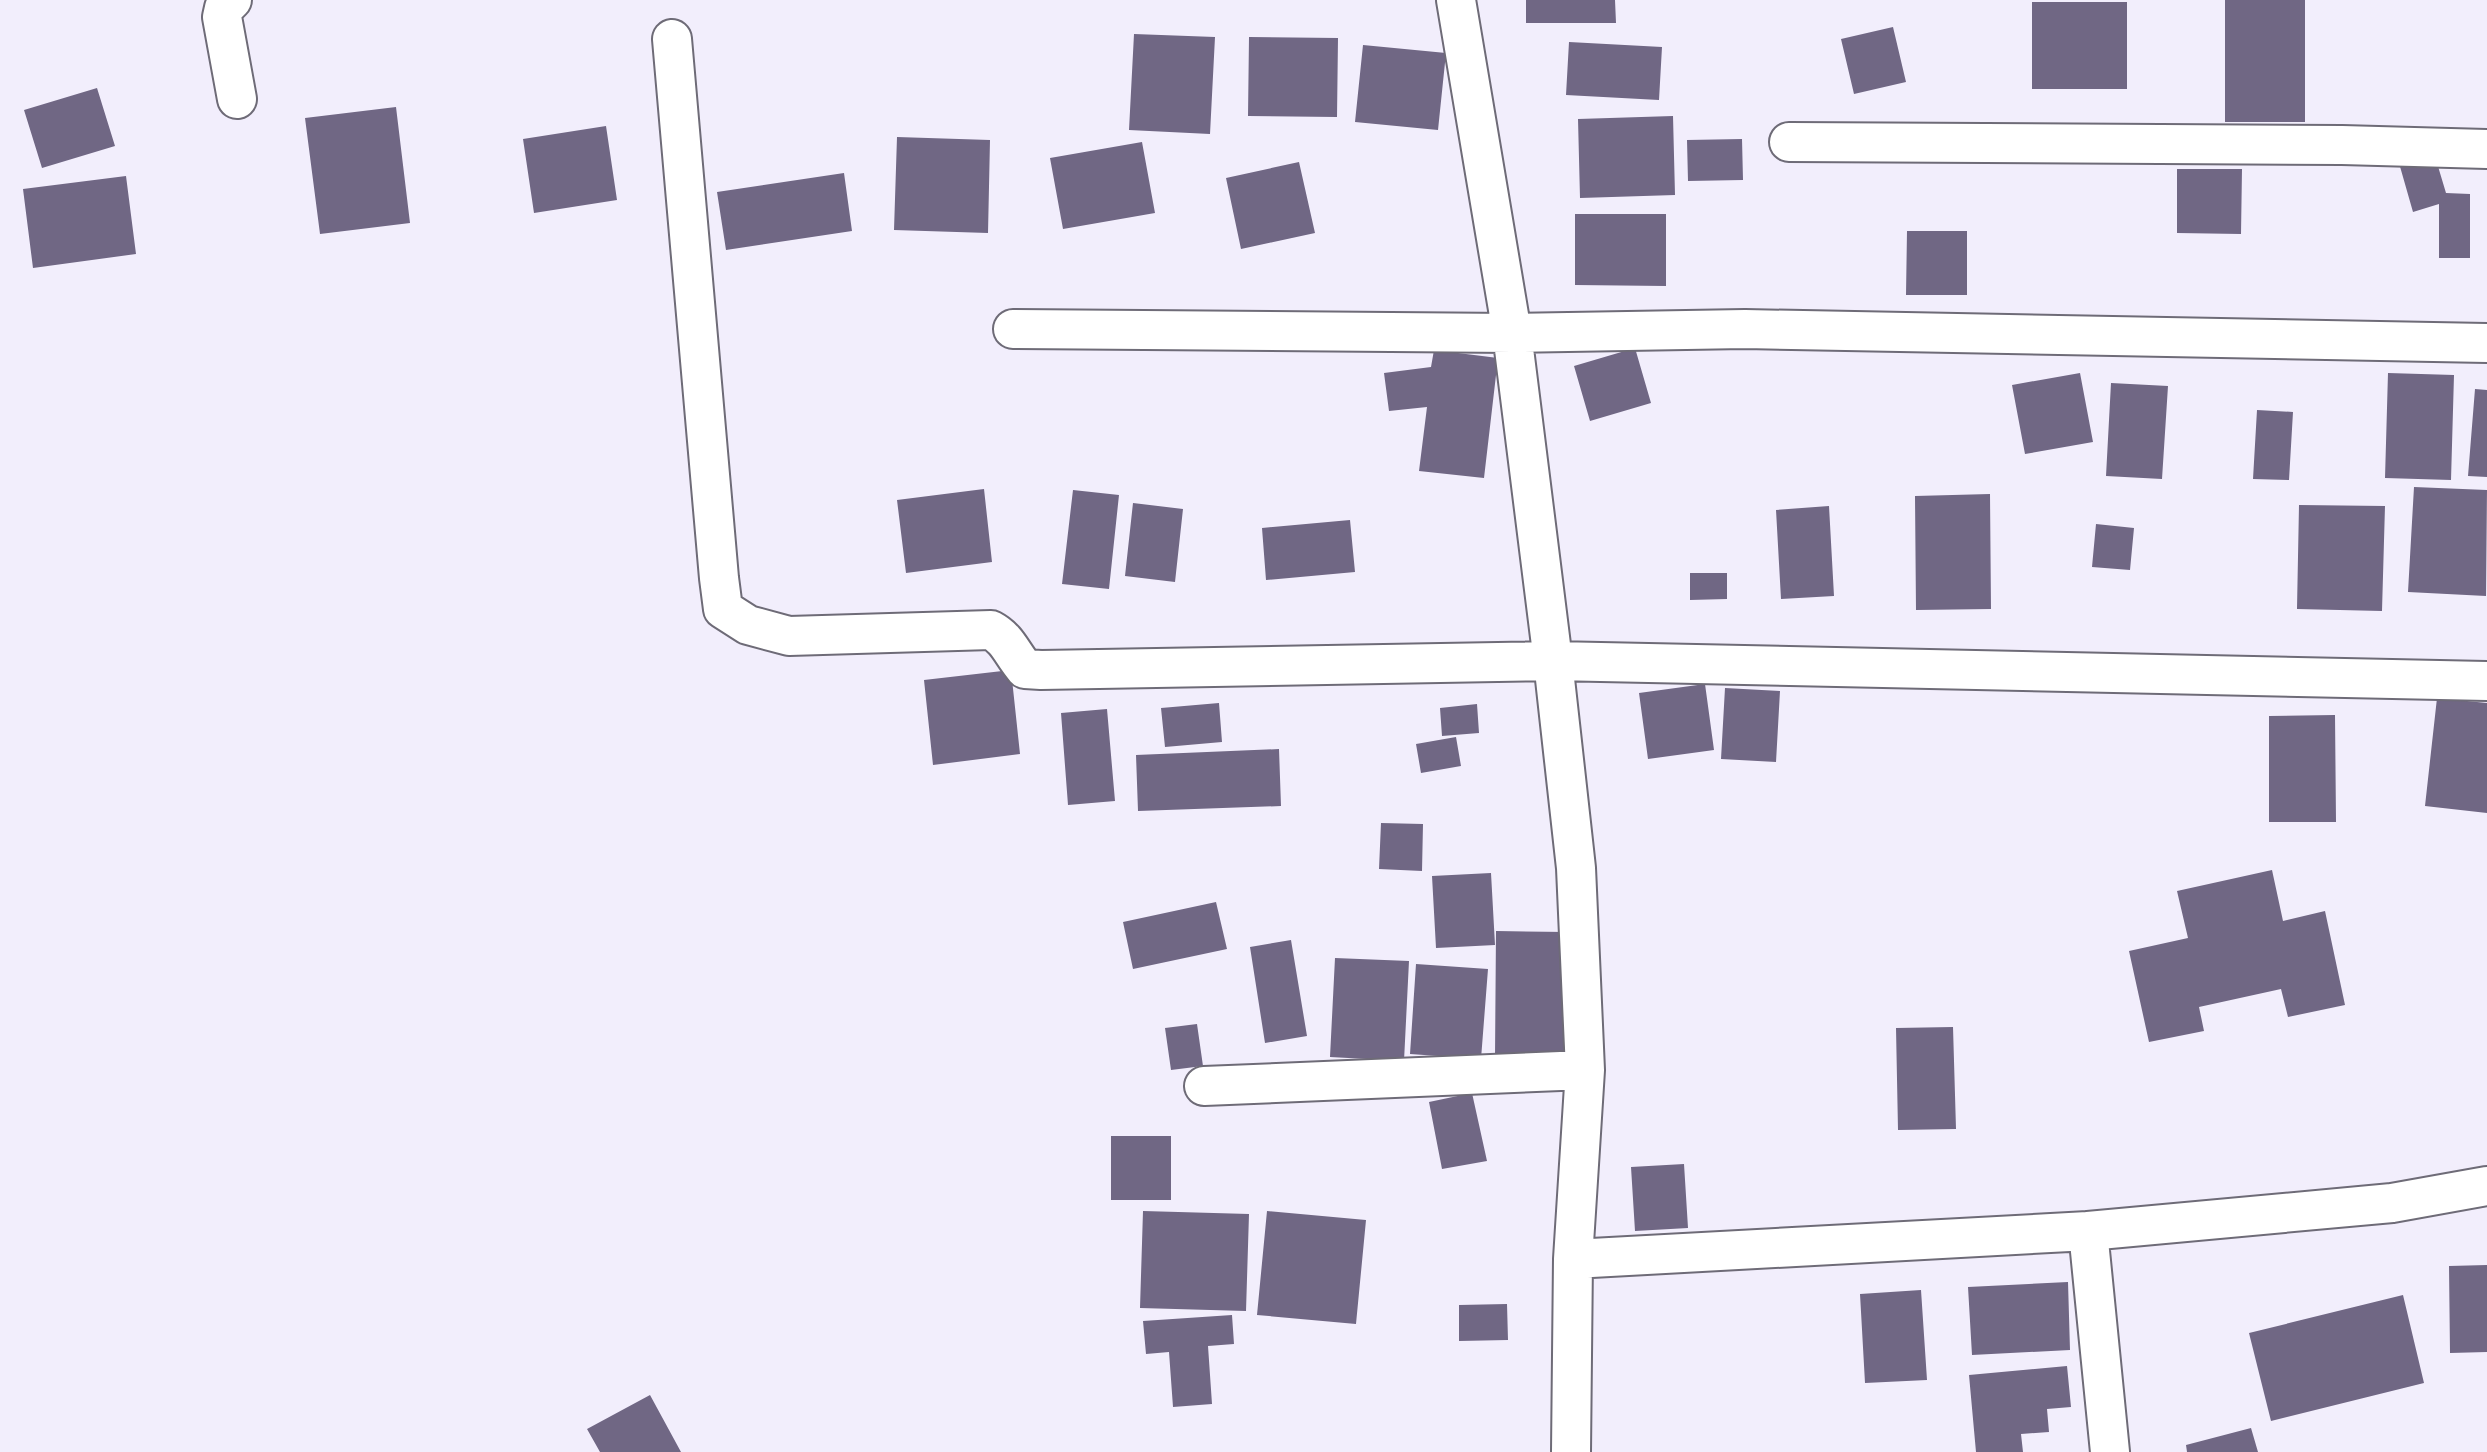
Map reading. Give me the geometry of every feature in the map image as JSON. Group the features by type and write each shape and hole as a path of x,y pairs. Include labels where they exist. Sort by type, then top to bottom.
{"street":[{"path":"232,0 222,17 237,99"},
{"path":"1456,0 1512,333 1576,868 1585,1070 1573,1259 1571,1452"},
{"path":"672,39 723,609 748,625 789,636 991,630 1004,637 1015,658 1025,668 1041,670 1553,661 2487,681"},
{"path":"1788,142 2342,145 2487,149"},
{"path":"1013,329 1512,333 1745,329 2487,343"},
{"path":"1204,1086 1585,1070"},
{"path":"1573,1259 2088,1231 2392,1203 2487,1186"},
{"path":"2088,1231 2110,1452"}],"building":[{"path":"1526,0 1615,0 1616,23 1526,23"},
{"path":"2225,0 2305,0 2305,122 2225,122"},
{"path":"2032,2 2127,2 2127,89 2032,89"},
{"path":"1893,27 1906,82 1854,94 1841,39"},
{"path":"1134,34 1215,37 1210,134 1129,130"},
{"path":"1249,37 1338,38 1337,117 1248,116"},
{"path":"1569,42 1662,47 1659,100 1566,95"},
{"path":"1363,45 1446,53 1438,130 1355,122"},
{"path":"97,88 115,146 42,168 24,110"},
{"path":"396,107 410,223 320,234 305,118"},
{"path":"1673,116 1675,195 1580,198 1578,119"},
{"path":"606,126 617,200 534,213 523,139"},
{"path":"897,137 990,140 988,233 894,230"},
{"path":"1742,139 1743,180 1688,181 1687,140"},
{"path":"1142,142 1155,213 1063,229 1050,158"},
{"path":"2434,153 2446,193 2470,194 2470,258 2439,258 2439,204 2413,212 2399,163"},
{"path":"1299,162 1315,233 1241,249 1226,178"},
{"path":"2177,169 2242,169 2241,234 2177,233"},
{"path":"844,173 852,231 726,250 717,192"},
{"path":"126,176 136,254 33,268 23,189"},
{"path":"1575,214 1666,214 1666,286 1575,285"},
{"path":"1907,231 1967,231 1967,295 1906,295"},
{"path":"1635,348 1651,403 1590,421 1574,366"},
{"path":"1434,350 1498,358 1484,478 1419,471 1427,407 1389,411 1384,373 1431,367"},
{"path":"2080,373 2093,442 2025,454 2012,385"},
{"path":"2388,373 2454,375 2451,480 2385,478"},
{"path":"2111,383 2168,386 2162,479 2106,476"},
{"path":"2475,389 2487,390 2487,477 2468,476"},
{"path":"2257,410 2293,412 2289,480 2253,479"},
{"path":"2414,487 2487,490 2486,596 2408,592"},
{"path":"984,489 992,562 906,573 897,500"},
{"path":"1073,490 1119,495 1109,589 1062,584"},
{"path":"1990,494 1991,609 1916,610 1915,496"},
{"path":"1133,503 1183,509 1175,582 1125,576"},
{"path":"2299,505 2385,506 2382,611 2297,609"},
{"path":"1829,506 1834,596 1781,599 1776,510"},
{"path":"1350,520 1355,572 1266,580 1262,528"},
{"path":"2096,524 2134,528 2130,570 2092,567"},
{"path":"1690,573 1727,573 1727,599 1690,600"},
{"path":"1011,670 1020,754 933,765 924,680"},
{"path":"1705,684 1714,750 1648,759 1639,693"},
{"path":"1725,688 1780,691 1776,762 1721,759"},
{"path":"2437,698 2487,703 2487,813 2425,806"},
{"path":"1219,703 1222,742 1165,747 1161,708"},
{"path":"1477,704 1479,733 1442,736 1440,708"},
{"path":"1107,709 1115,801 1068,805 1061,713"},
{"path":"2335,715 2336,822 2269,822 2269,716"},
{"path":"1456,737 1461,766 1421,773 1416,744"},
{"path":"1279,749 1281,806 1138,811 1136,755"},
{"path":"1381,823 1423,824 1422,871 1379,869"},
{"path":"2272,870 2283,921 2325,911 2345,1005 2288,1017 2281,989 2199,1007 2204,1031 2149,1042 2129,951 2188,938 2177,891"},
{"path":"1491,873 1495,945 1436,948 1432,876"},
{"path":"1216,902 1227,949 1133,969 1123,922"},
{"path":"1496,931 1566,932 1565,1058 1495,1057"},
{"path":"1291,940 1307,1036 1265,1043 1250,947"},
{"path":"1335,958 1409,961 1404,1061 1330,1057"},
{"path":"1416,964 1488,969 1481,1059 1410,1054"},
{"path":"1197,1024 1203,1066 1171,1070 1165,1028"},
{"path":"1953,1027 1956,1129 1898,1130 1896,1028"},
{"path":"1472,1093 1487,1161 1442,1169 1429,1102"},
{"path":"1111,1136 1171,1136 1171,1200 1111,1200"},
{"path":"1684,1164 1688,1228 1635,1231 1631,1167"},
{"path":"1143,1211 1249,1214 1246,1311 1140,1308"},
{"path":"1267,1211 1366,1220 1356,1324 1257,1315"},
{"path":"2487,1265 2487,1352 2450,1353 2449,1266"},
{"path":"2068,1282 2070,1350 1972,1355 1968,1287"},
{"path":"1921,1290 1927,1380 1865,1383 1860,1294"},
{"path":"2403,1295 2424,1383 2271,1421 2249,1333"},
{"path":"1507,1304 1508,1340 1459,1341 1459,1305"},
{"path":"1232,1315 1234,1344 1208,1346 1212,1404 1173,1407 1169,1352 1146,1354 1143,1321"},
{"path":"2067,1366 2071,1407 2047,1409 2049,1432 2021,1434 2023,1452 1976,1452 1969,1375"},
{"path":"650,1395 681,1452 600,1452 587,1429"},
{"path":"2251,1428 2258,1452 2187,1452 2186,1445"}]}
